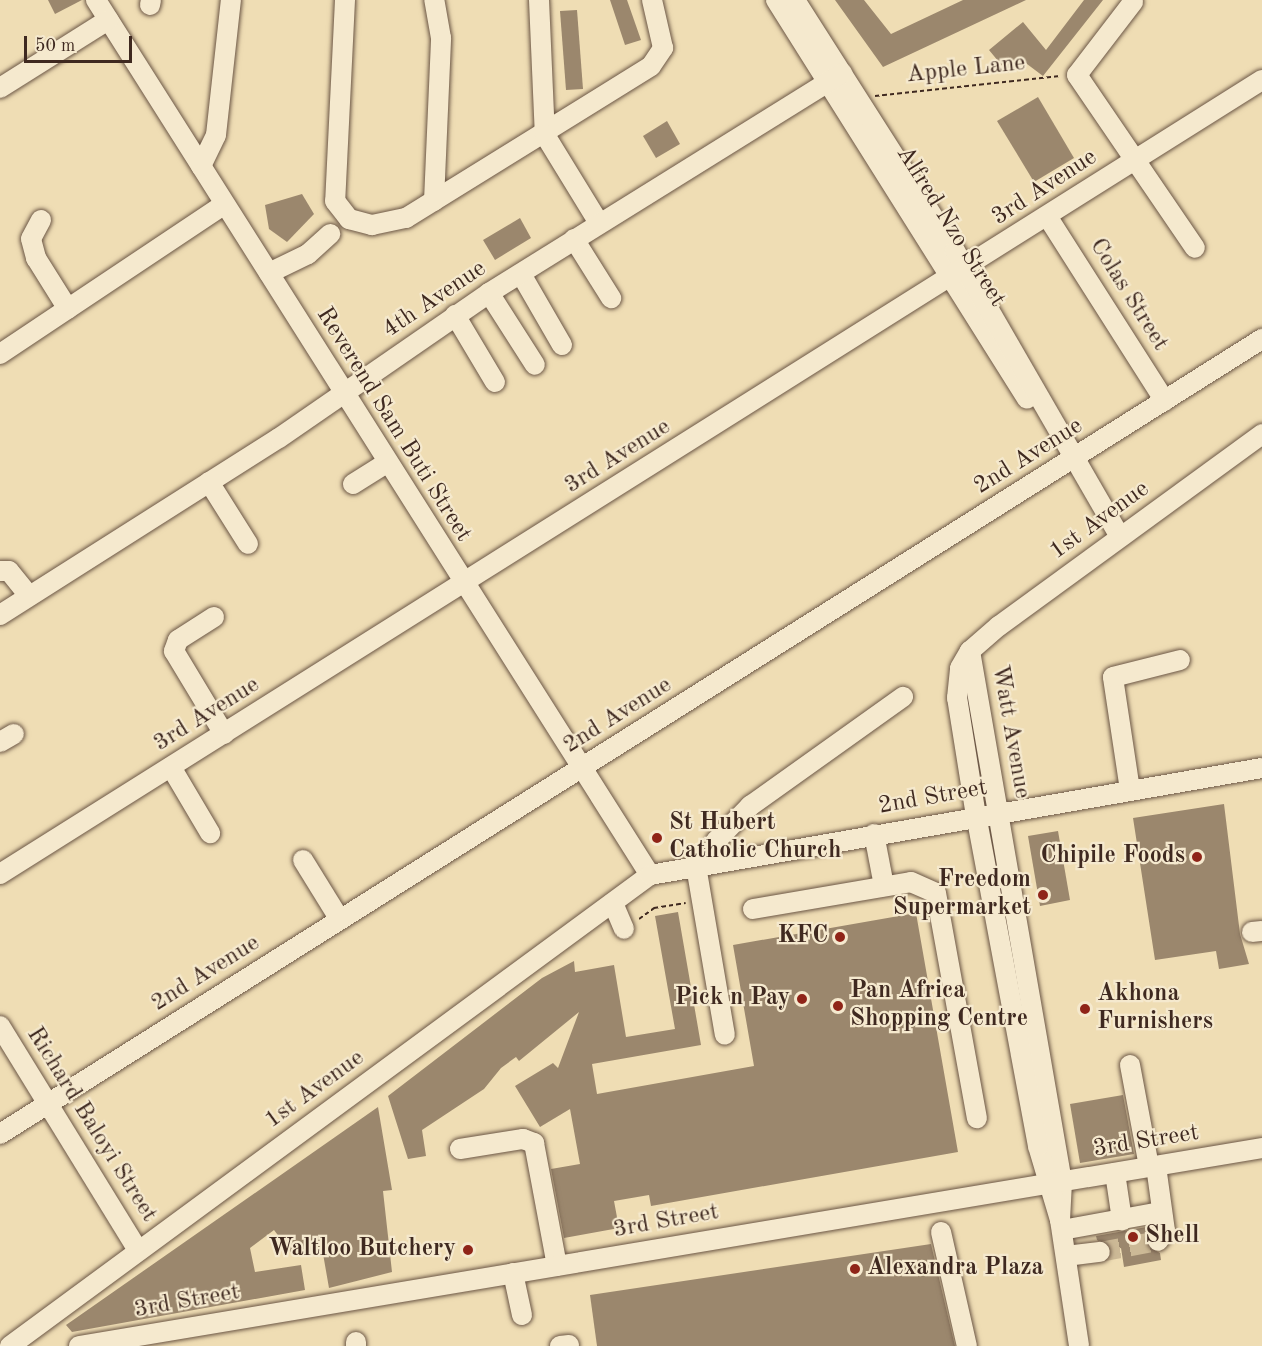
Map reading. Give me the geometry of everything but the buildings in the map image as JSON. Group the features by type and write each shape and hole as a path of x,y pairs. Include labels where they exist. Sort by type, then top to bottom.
{"street":[{"name":"Reverend Sam Buti Street","path":"96,0 463,585 650,875"},
{"path":"201,166 218,123 231,0"},
{"path":"345,0 335,201 349,219 372,225 406,218 545,135 658,58 663,39 652,0"},
{"path":"434,0 441,38 434,201"},
{"path":"539,0 545,135 599,223"},
{"name":"Alfred Nzo Street","path":"776,0 835,78 959,274 1120,537"},
{"name":"Alfred Nzo Street","path":"795,0 835,78 858,98 959,274"},
{"path":"1133,2 1077,75 1137,159 1195,248"},
{"path":"0,88 108,20"},
{"name":"4th Avenue","path":"0,615 345,394 489,293 835,78"},
{"name":"3rd Avenue","path":"0,874 959,274 1262,80"},
{"path":"0,354 225,204"},
{"name":"Colas Street","path":"1047,216 1165,401"},
{"path":"41,220 31,239 36,258 68,309"},
{"path":"268,273 308,254 330,234"},
{"path":"574,239 611,298"},
{"path":"521,274 562,345"},
{"path":"489,293 535,365"},
{"path":"455,315 495,382"},
{"name":"2nd Avenue","path":"0,1134 1262,339"},
{"name":"1st Avenue","path":"970,651 1120,537 1262,434"},
{"path":"353,484 386,463"},
{"path":"209,482 248,544"},
{"path":"0,571 9,572 29,596"},
{"path":"214,617 178,640 174,651 224,734"},
{"name":"Watt Avenue","path":"970,651 998,812 1079,1346"},
{"name":"Watt Avenue","path":"970,651 957,682 976,816 1054,1183"},
{"path":"1130,790 1113,677 1180,660"},
{"path":"725,1035 701,902 705,865 716,841 750,806 903,697"},
{"path":"171,767 210,833"},
{"name":"2nd Street","path":"650,875 998,812 1262,768"},
{"path":"874,834 884,886"},
{"path":"303,860 340,920"},
{"name":"1st Avenue","path":"10,1346 650,875"},
{"path":"753,909 911,882 936,893 977,1118"},
{"path":"614,903 624,928"},
{"name":"Richard Baloyi Street","path":"0,1026 138,1250"},
{"path":"1131,1065 1161,1212 1164,1238 1158,1241"},
{"path":"460,1149 524,1139 534,1143 557,1266"},
{"name":"3rd Street","path":"79,1346 165,1339 557,1266 1262,1148"},
{"path":"1116,1173 1122,1220"},
{"path":"1061,1225 1122,1220 1161,1212"},
{"path":"941,1232 967,1346"},
{"path":"1066,1256 1100,1252"},
{"path":"513,1274 522,1315"}],"path":[{"name":"Apple Lane","path":"858,98 1077,75"},
{"path":"624,928 654,908 701,902"}],"tunnel":[{"path":"1100,1252 1158,1241"}],"place":[{"name":"St Hubert Catholic Church","path":"657,838"},
{"name":"Chipile Foods","path":"1197,857"},
{"name":"Freedom Supermarket","path":"1043,895"},
{"name":"KFC","path":"840,937"},
{"name":"Pick n Pay","path":"802,999"},
{"name":"Pan Africa Shopping Centre","path":"838,1006"},
{"name":"Akhona Furnishers","path":"1085,1009"},
{"name":"Shell","path":"1133,1237"},
{"name":"Waltloo Butchery","path":"468,1250"},
{"name":"Alexandra Plaza","path":"855,1269"}]}
